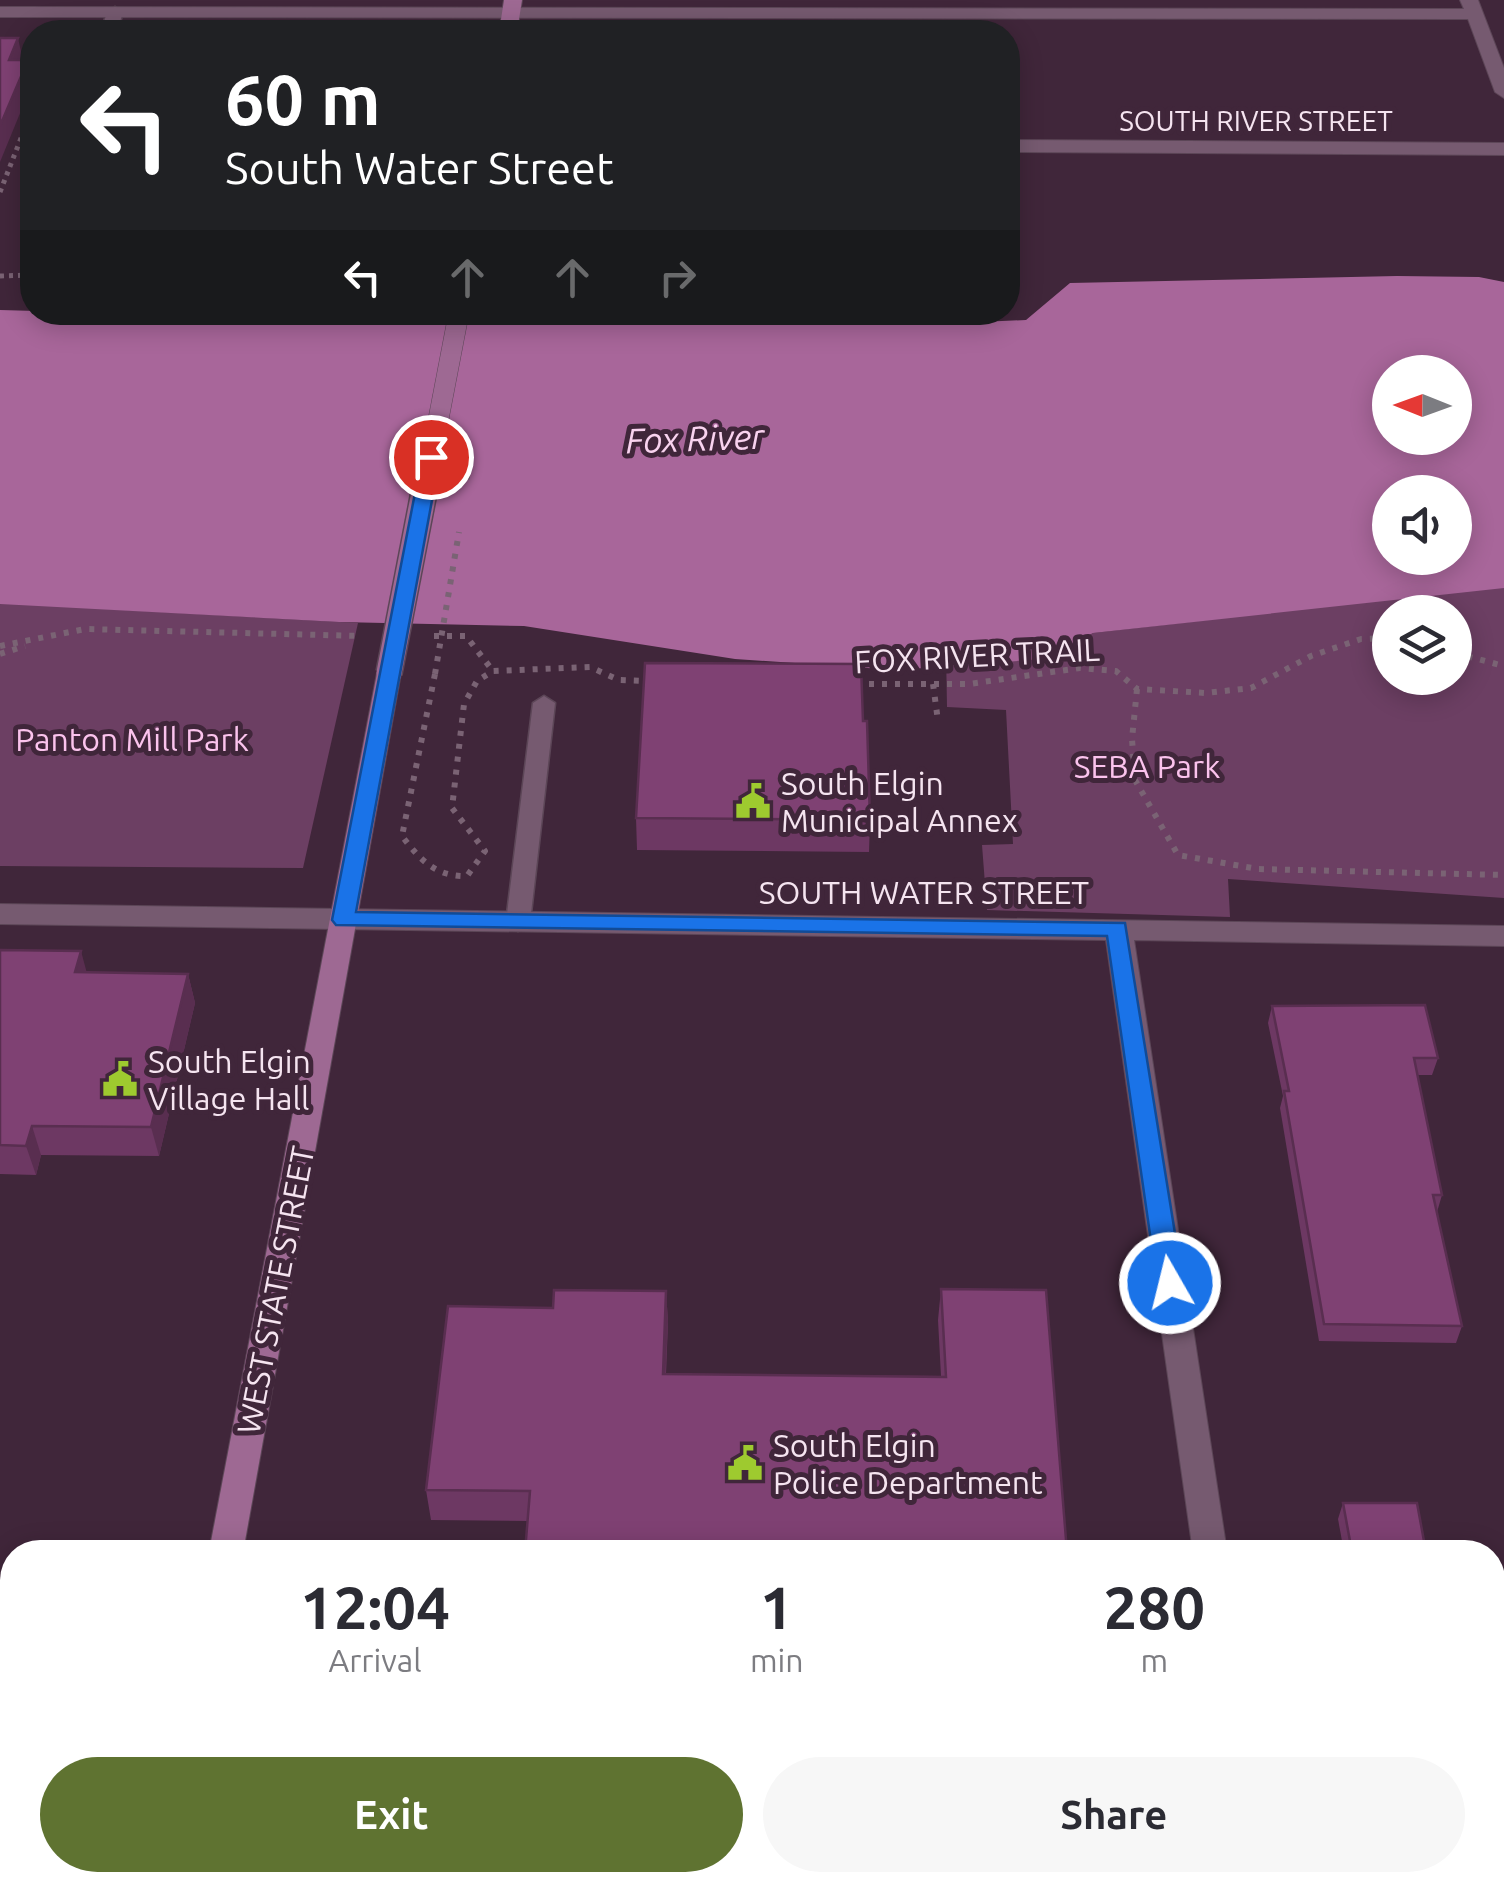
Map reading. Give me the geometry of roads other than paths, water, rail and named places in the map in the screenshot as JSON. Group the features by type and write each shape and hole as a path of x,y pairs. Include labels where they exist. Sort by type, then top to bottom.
{"main road":[{"name":"WEST STATE STREET","path":"228,1540 456,325"}],"street":[{"path":"0,12 38,6 116,12 511,16 1008,6 1472,7 1504,92"},
{"name":"SOUTH RIVER STREET","path":"1020,146 1504,149"},
{"name":"SOUTH WATER STREET","path":"0,914 1504,936"},
{"path":"1118,928 1208,1540"}],"lane":[{"path":"113,20 116,12"},
{"path":"518,922 544,703"}],"water":[{"name":"Fox River","path":"1397,276 1479,277 1504,282 1504,588 1440,595 1372,595 1372,602 1093,633 1044,659 897,670 735,659 524,626 339,622 0,604 0,310 20,311 20,325 1020,325 1020,320 1026,320 1070,283"}],"place":[{"name":"South Elgin Municipal Annex","path":"753,801"},
{"name":"South Elgin Village Hall","path":"120,1079"},
{"name":"South Elgin Police Department","path":"745,1463"}],"park label":[{"name":"Panton Mill Park","path":"132,739"},
{"name":"SEBA Park","path":"1147,766"}]}
